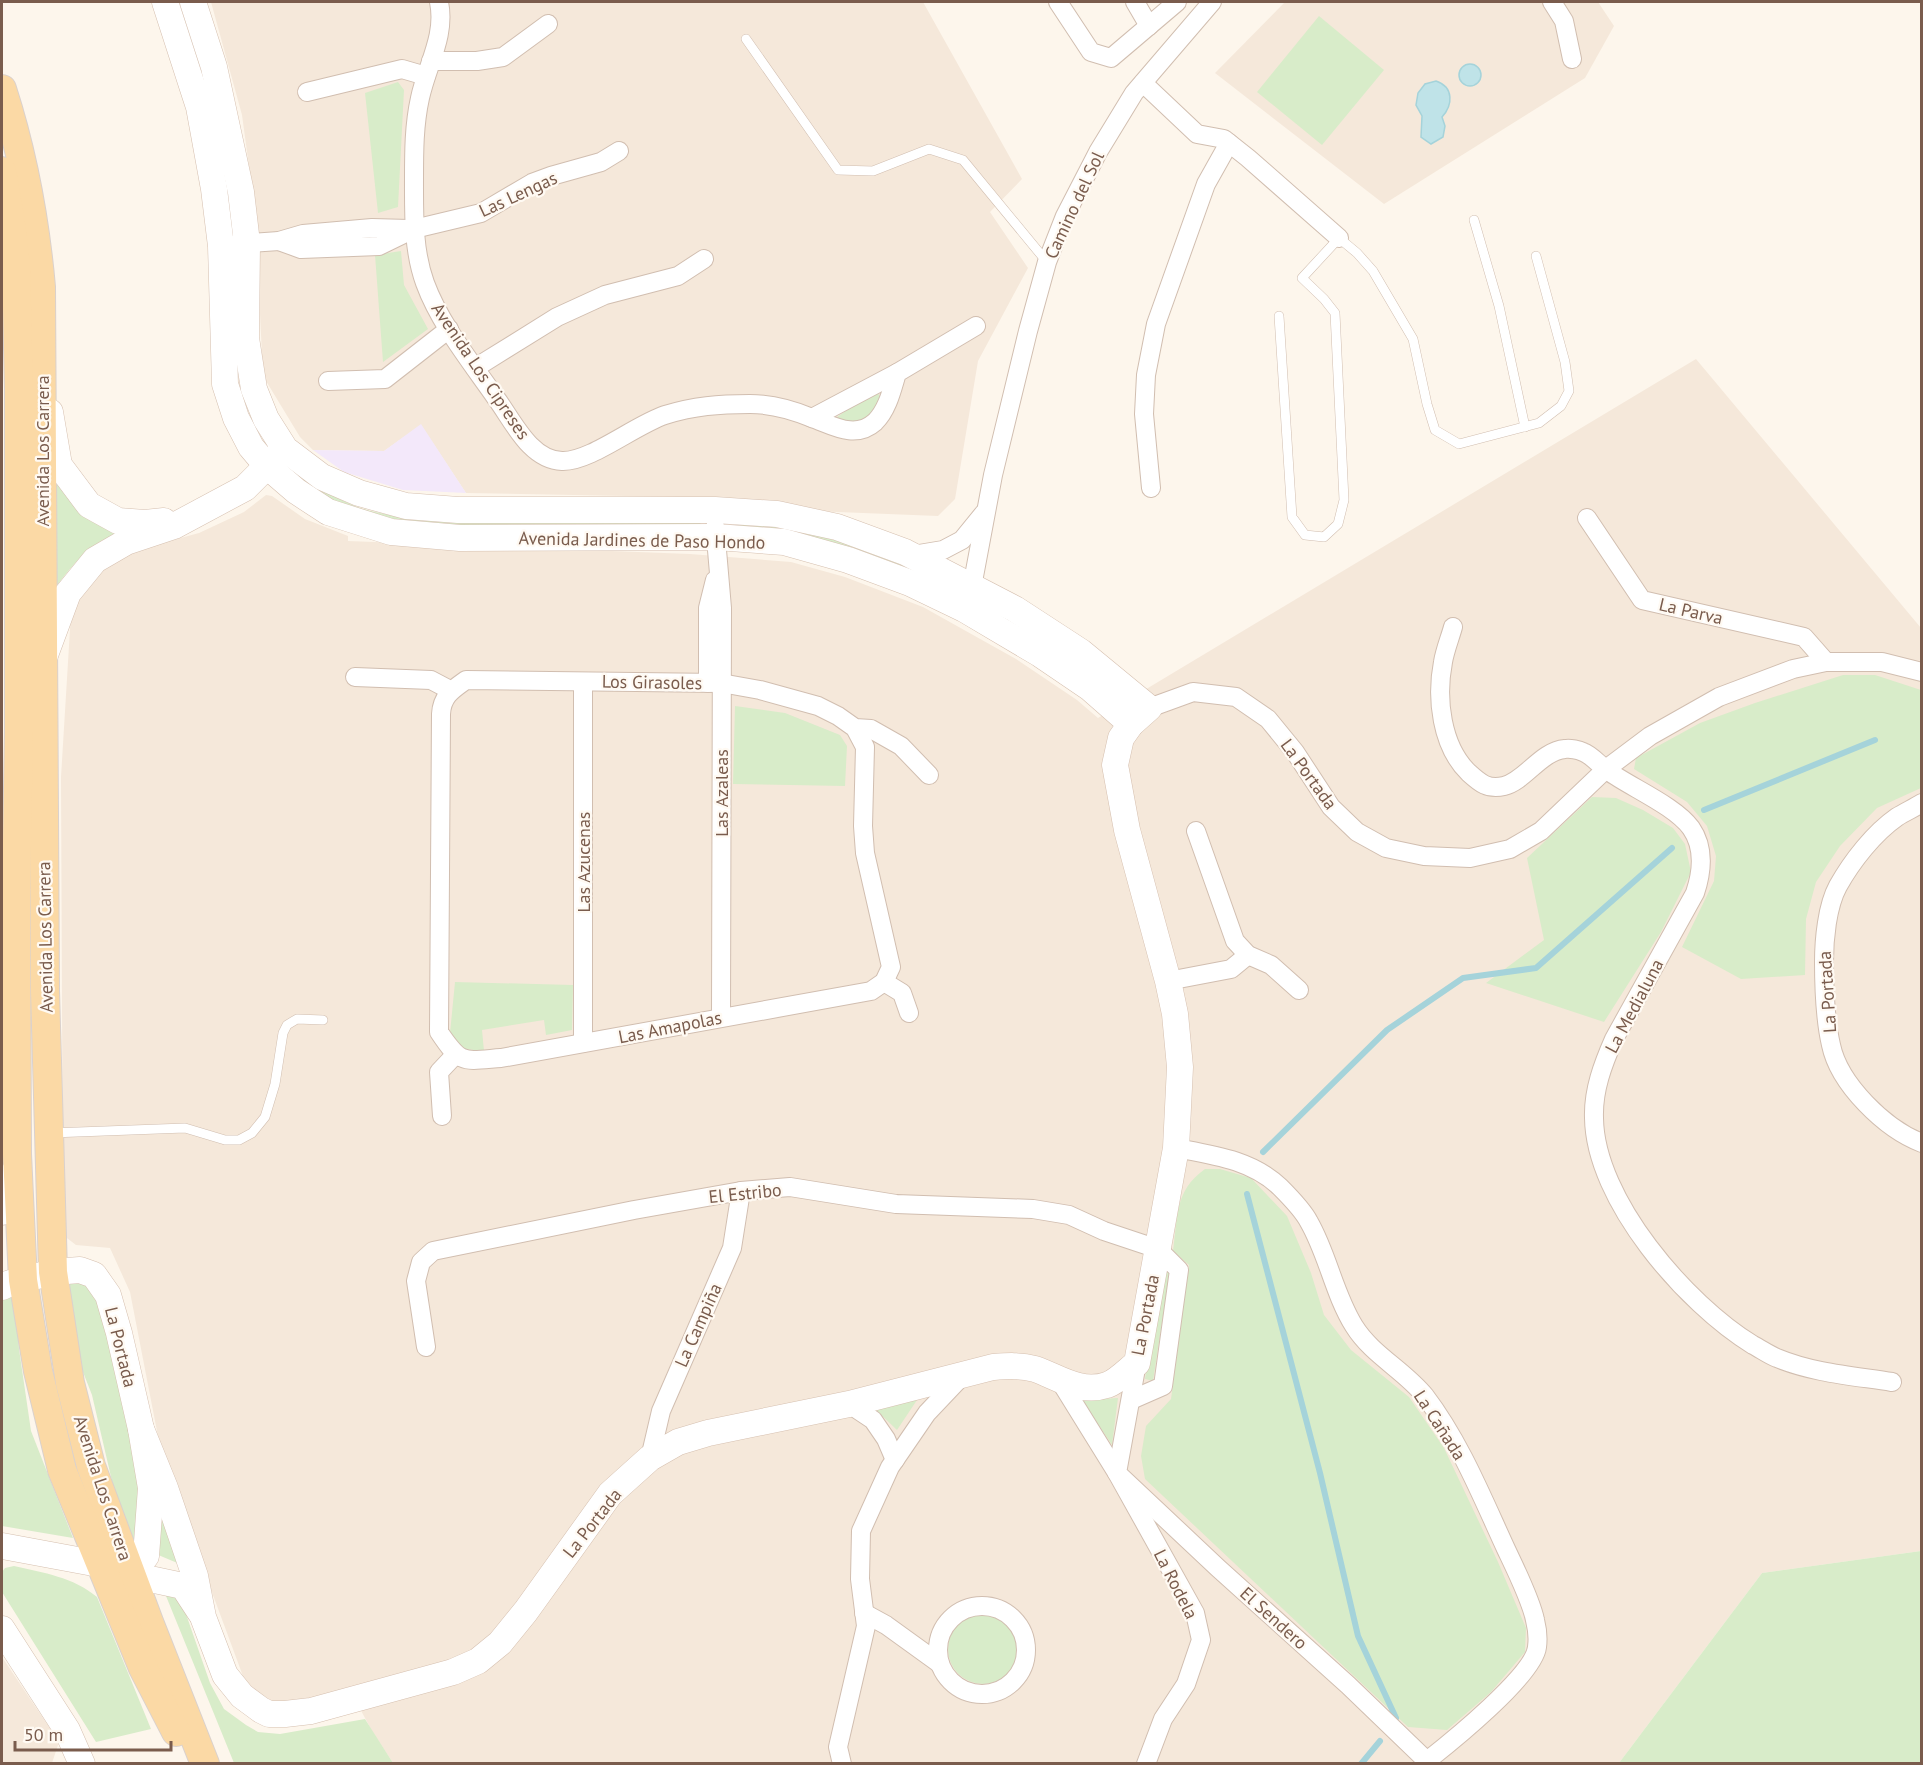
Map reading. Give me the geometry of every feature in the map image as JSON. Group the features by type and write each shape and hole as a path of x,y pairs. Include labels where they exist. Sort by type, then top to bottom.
{"main road":[{"name":"Avenida Los Carrera","path":"2,89 22,159 31,204 41,287 45,991 52,1272 70,1383 92,1466 131,1575 205,1764"},
{"name":"Avenida Los Carrera","path":"2,171 6,225 16,265 19,389 13,458 19,732 16,899 17,1159 12,1284 38,1371 62,1470 143,1668 194,1764"}],"street":[{"name":"Avenida Jardines de Paso Hondo","path":"165,2 199,107 214,189 221,246 225,384 236,418 251,447 359,493 406,506 458,510 715,510 777,514 837,527 913,555 968,598"},
{"name":"Avenida Jardines de Paso Hondo","path":"193,2 214,67 241,192 247,243 246,338 255,389 276,457 296,491 328,512 391,532 460,538 716,537 784,542 848,560 910,584 1015,609 1081,652 1140,716"},
{"name":"Avenida Los Cipreses","path":"439,2 440,36 420,98 415,134 414,229 424,282 449,329 534,451 560,461 572,461 585,457 629,432 664,416 714,404 760,404 812,418 835,428 851,431 864,429 875,422 882,413 897,373"},
{"path":"1058,2 1091,52 1110,58 1177,2"},
{"path":"1135,2 1149,26"},
{"name":"Camino del Sol","path":"968,598 1028,331 1047,262 1065,216 1086,173 1115,123 1143,83 1212,2"},
{"path":"1552,2 1564,21 1572,59"},
{"path":"307,92 402,69 429,68 503,57 548,24"},
{"path":"1143,83 1197,134 1224,139 1339,238"},
{"path":"1151,488 1144,414 1146,375 1156,324 1206,184 1228,143"},
{"name":"Las Lengas","path":"221,246 279,241 303,234 372,228 414,229 481,213 532,183 601,162 619,151"},
{"path":"475,368 557,318 605,295 678,276 704,259"},
{"path":"812,418 897,373 976,326"},
{"path":"328,381 385,379 449,329"},
{"path":"42,360 59,465 88,505 118,521 145,523 188,519"},
{"path":"42,664 68,593 95,560 126,542 174,526 245,488 276,457"},
{"name":"Las Azaleas","path":"715,510 722,608 714,683 721,1017"},
{"name":"Camino del Sol","path":"913,555 943,550 962,540 986,512"},
{"name":"La Parva","path":"1587,518 1642,600 1804,637 1826,662"},
{"name":"La Medialuna","path":"1454,627 1443,662 1440,696 1445,733 1458,763 1480,784 1492,788 1508,785 1551,753 1566,748 1585,752 1606,769 1680,816 1692,829 1700,847 1700,879 1695,893 1614,1039 1595,1093 1593,1118 1597,1150 1613,1190 1648,1248 1683,1288 1732,1331 1775,1358 1815,1370 1892,1382"},
{"name":"La Portada","path":"141,1429 165,1488 195,1576 203,1617 225,1675 242,1696 269,1714 311,1711 453,1672 478,1661 500,1643 526,1611 610,1494 650,1458 678,1442 708,1433 849,1404 993,1367 1014,1365 1036,1370 1060,1381 1086,1388 1108,1385 1137,1363 1176,1148 1180,1067 1175,1014 1168,981 1127,830 1115,765 1121,738 1140,716 1193,692 1236,697 1268,719 1295,752 1331,807 1357,832 1386,848 1424,856 1470,858 1510,849 1541,831 1606,769 1650,736 1719,697 1793,669 1826,662 1882,662 1922,672"},
{"path":"355,677 431,680 450,690 442,702 441,714 439,1032 455,1055 439,1072 442,1116"},
{"name":"Los Girasoles","path":"450,690 466,680 714,683 760,690 818,706 855,728 871,729 901,746 929,775"},
{"name":"Las Azucenas","path":"583,682 584,1043"},
{"path":"855,728 865,747 863,826 865,853 891,967 884,982 902,993 909,1013"},
{"name":"La Portada","path":"1922,803 1898,816 1879,832 1857,858 1837,888 1824,934 1824,978 1831,1046 1843,1073 1867,1105 1890,1126 1922,1143"},
{"path":"1196,831 1235,940 1248,955 1271,964 1299,990"},
{"path":"2,923 16,899"},
{"path":"1168,981 1231,969 1248,955"},
{"name":"Las Amapolas","path":"455,1055 471,1060 501,1058 871,991 884,982"},
{"path":"2,1114 17,1159 2,1212"},
{"name":"La Cañada","path":"1176,1148 1228,1158 1256,1169 1280,1187 1309,1221 1328,1264 1341,1302 1354,1327 1369,1347 1424,1395 1456,1444 1516,1571 1535,1619 1538,1649 1527,1668 1492,1706 1429,1762"},
{"name":"El Estribo","path":"426,1347 416,1281 421,1262 433,1251 634,1209 741,1191 790,1187 896,1204 1033,1209 1069,1215 1104,1231 1158,1249"},
{"name":"La Campiña","path":"650,1458 661,1411 732,1248 741,1191"},
{"name":"La Portada","path":"1131,1400 1163,1386 1179,1270 1158,1249"},
{"name":"La Portada","path":"52,1272 80,1270 94,1275 108,1295 119,1334 141,1429 152,1502 146,1556 131,1575"},
{"path":"12,1284 52,1272"},
{"path":"1117,1473 1137,1363"},
{"path":"842,1764 838,1748 866,1626 860,1579 861,1532 895,1460 927,1413 963,1375"},
{"name":"La Rodela","path":"1060,1381 1117,1473 1195,1613 1201,1640 1186,1684 1163,1719 1146,1764"},
{"path":"849,1404 873,1420 886,1439 895,1460"},
{"name":"El Sendero","path":"1117,1473 1429,1762"},
{"path":"3,1548 99,1564 131,1575 183,1586 203,1617"},
{"path":"864,1613 940,1664 946,1676 956,1686 969,1692 982,1694 996,1692 1009,1686 1018,1676 1024,1663 1026,1650 1023,1635 1016,1622 1004,1612 990,1607 975,1607 961,1611 949,1621 941,1634 938,1649 940,1664"},
{"path":"2,1629 67,1730 82,1764"}],"lane":[{"path":"746,39 837,170 873,171 929,149 963,160 1047,262"},
{"path":"1474,220 1499,306 1525,427"},
{"path":"1279,316 1292,517 1305,535 1324,537 1338,524 1344,500 1335,313 1324,298 1302,278 1339,238 1358,253 1373,271 1413,339 1435,430 1459,444 1539,423 1561,406 1569,391 1565,362 1536,256"},
{"path":"49,1133 184,1128 225,1140 239,1140 252,1133 265,1118 275,1084 283,1033 287,1025 297,1019 323,1020"}],"shaded area":[{"path":"211,2 923,2 1022,179 990,212 1028,268 978,361 955,499 938,516 813,511 732,498 466,493 421,425 384,451 313,450 300,437 263,376 255,210 242,115"},
{"path":"1285,2 1598,2 1614,26 1585,78 1384,204 1215,73"},
{"path":"1696,359 1921,628 1921,1551 1762,1573 1619,1763 393,1763 351,1692 276,1703 247,1687 162,1457 130,1292 110,1248 76,1245 63,1235 61,777 71,613 88,581 125,553 199,533 244,512 266,495 272,496 305,519 348,536 348,541 690,554 791,562 845,577 923,607 1016,659 1077,700 1098,718"},
{"path":"421,424 466,493 403,490 344,472 313,450 384,451"},
{"path":"2,1657 59,1742 52,1763 2,1763"}],"green space":[{"path":"1319,16 1384,70 1322,145 1257,92"},
{"path":"398,82 404,90 398,207 378,213 365,93"},
{"path":"401,251 404,285 428,329 383,362 375,255"},
{"path":"871,393 878,393 881,399 866,420 856,424 830,422"},
{"path":"287,462 346,502 373,512 392,515 430,519 700,521 701,526 421,526 331,505 283,466"},
{"path":"54,477 132,532 106,539 88,550 52,592"},
{"path":"737,523 774,525 821,535 882,555 940,581 737,529"},
{"path":"1843,675 1875,675 1921,690 1921,788 1877,808 1840,846 1816,882 1806,919 1805,975 1741,979 1682,947 1714,881 1716,856 1707,826 1687,802 1634,769 1636,758 1700,723"},
{"path":"735,706 785,713 840,735 847,746 845,786 733,784"},
{"path":"1592,797 1616,798 1643,810 1673,828 1685,844 1691,872 1661,932 1604,1022 1486,983 1544,940 1527,858"},
{"path":"455,982 573,985 572,1030 546,1035 544,1020 482,1030 484,1051 464,1049 450,1033"},
{"path":"1205,1169 1220,1169 1251,1178 1287,1216 1311,1273 1324,1315 1351,1350 1409,1397 1444,1448 1498,1562 1526,1628 1525,1652 1491,1692 1447,1730 1408,1727 1145,1479 1141,1456 1146,1426 1171,1399 1189,1265 1173,1251 1177,1216 1188,1186"},
{"path":"1162,1269 1170,1270 1153,1381 1145,1379"},
{"path":"62,1282 83,1283 101,1295 147,1490 139,1551 118,1507 92,1395 74,1349"},
{"path":"2,1291 12,1293 16,1306 19,1349 31,1431 73,1538 2,1526"},
{"path":"919,1397 897,1430 873,1407"},
{"path":"1118,1398 1112,1445 1082,1400"},
{"path":"161,1509 182,1565 156,1554"},
{"path":"1921,1551 1921,1763 1619,1763 1762,1573"},
{"path":"14,1566 68,1580 97,1597 151,1729 96,1742 2,1592 2,1572 5,1568"},
{"path":"179,1594 210,1683 224,1709 258,1732 280,1734 365,1719 393,1763 234,1763 166,1596"},
{"path":"990,1614 1003,1620 1012,1629 1016,1635 1018,1649 1016,1663 1008,1674 997,1682 976,1684 958,1674 950,1663 948,1642 958,1624 969,1616"}],"water":[{"path":"1470,64 1478,67 1481,75 1478,83 1470,86 1462,83 1459,75 1462,67"},
{"path":"1436,81 1446,87 1450,102 1442,117 1445,126 1443,137 1431,144 1421,137 1422,116 1416,105 1418,93 1425,84"}],"waterway":[{"path":"1704,810 1875,740"},
{"path":"1263,1152 1387,1030 1463,978 1536,968 1672,848"},
{"path":"1247,1194 1320,1473 1358,1636 1396,1718"},
{"path":"1361,1764 1380,1741"}]}
